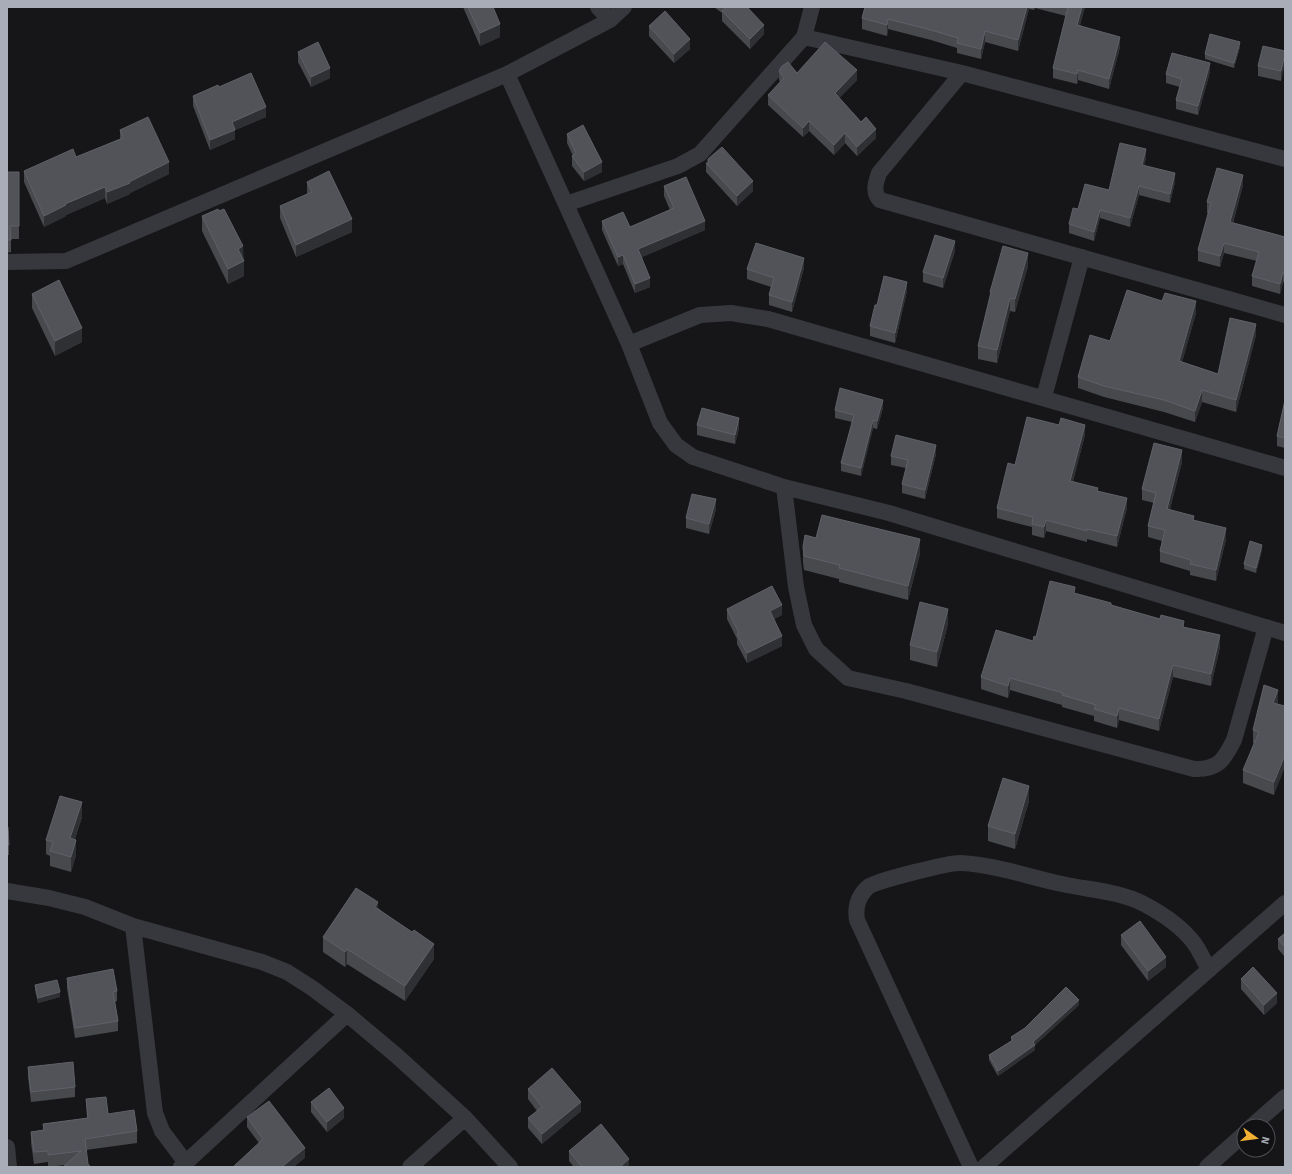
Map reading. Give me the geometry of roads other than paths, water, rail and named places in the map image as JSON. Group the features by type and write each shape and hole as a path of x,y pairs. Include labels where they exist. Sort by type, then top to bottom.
{"street":[{"path":"598,7 610,20"},
{"path":"7,262 66,262 507,74 610,20 624,7"},
{"path":"566,204 678,166 700,154 804,37 812,7"},
{"path":"804,37 962,73 1285,159"},
{"path":"962,73 879,173 875,185 877,197 880,200 1285,315"},
{"path":"507,74 629,344 660,423 676,445 693,457 784,487 889,513 1285,633"},
{"path":"1044,397 1082,257"},
{"path":"629,344 700,315 731,314 768,319 1044,397 1285,468"},
{"path":"784,487 796,587 804,625 816,649 848,678 914,693 1194,770 1206,770 1214,767 1226,757 1234,740 1266,627"},
{"path":"971,1167 857,920 855,910 861,896 869,886 916,872 960,862 994,867 1062,884 1126,896 1145,904 1169,920 1194,943 1209,970"},
{"path":"7,892 49,898 78,906 133,926 262,962 287,972 312,988 347,1014 397,1056 465,1118 510,1167"},
{"path":"984,1167 1285,903"},
{"path":"133,926 154,1113 162,1131 183,1165 347,1014"},
{"path":"1261,1118 1285,1097"},
{"path":"410,1167 465,1118"},
{"path":"1207,1167 1236,1141"},
{"path":"7,1147 9,1167"}]}
